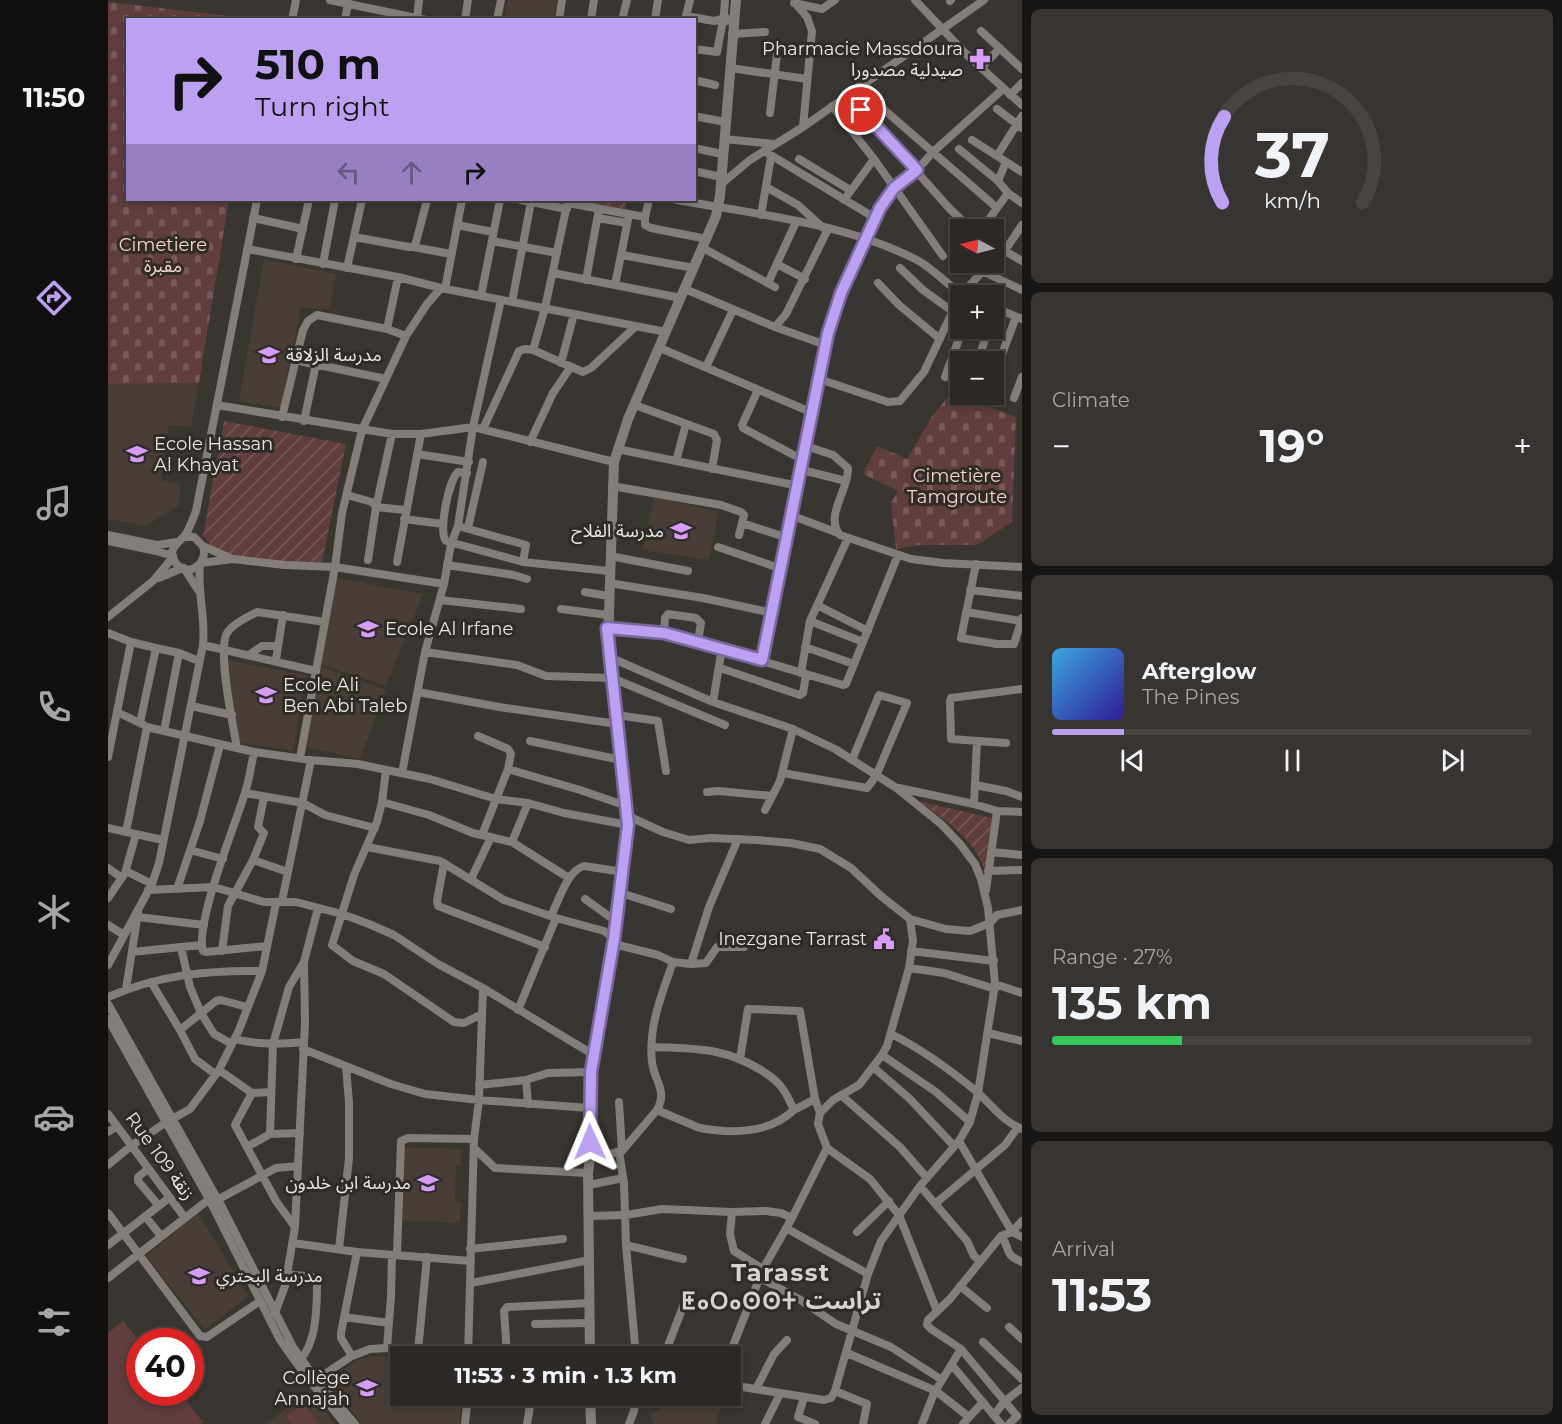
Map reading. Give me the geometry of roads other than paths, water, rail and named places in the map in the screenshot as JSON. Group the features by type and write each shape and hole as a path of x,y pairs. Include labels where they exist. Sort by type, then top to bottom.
{"street":[{"path":"292,18 296,0"},
{"path":"330,0 358,3 404,18 417,18 419,0"},
{"path":"465,18 468,0"},
{"path":"497,18 501,0"},
{"path":"559,18 562,0"},
{"path":"591,18 594,0"},
{"path":"622,18 627,0"},
{"path":"655,18 658,0"},
{"path":"686,18 690,0"},
{"path":"696,49 716,53 718,51 725,0"},
{"path":"590,1346 588,1173 591,1072 617,922 628,816 607,628 614,462 617,449 705,244 718,207 736,0"},
{"path":"793,2 822,9 835,0"},
{"path":"915,0 981,68 1022,105"},
{"path":"721,181 767,154 775,144 803,127 984,0"},
{"path":"793,2 807,18 813,31 803,127"},
{"path":"345,18 348,3"},
{"path":"371,18 373,9"},
{"path":"696,19 714,21 724,19"},
{"path":"724,19 733,31"},
{"path":"733,31 765,32"},
{"path":"981,31 1022,69"},
{"path":"770,113 778,46"},
{"path":"981,68 1000,48"},
{"path":"730,68 807,79"},
{"path":"696,80 715,85"},
{"path":"1010,95 1022,83"},
{"path":"858,87 996,207"},
{"path":"762,660 826,345 836,307 864,239 894,188 917,170 933,152 1003,89"},
{"path":"848,95 960,219"},
{"path":"832,106 874,159 943,256"},
{"path":"997,109 1020,123 997,156"},
{"path":"696,116 725,122"},
{"path":"724,139 775,144"},
{"path":"972,140 1022,172"},
{"path":"696,148 722,154"},
{"path":"959,149 1022,203"},
{"path":"761,215 766,187 767,154"},
{"path":"767,154 875,218"},
{"path":"799,159 850,190"},
{"path":"844,200 874,159"},
{"path":"998,181 1006,162"},
{"path":"696,172 721,181"},
{"path":"766,187 798,205 825,229"},
{"path":"988,219 1008,193"},
{"path":"153,581 173,557 173,549 196,511 257,201"},
{"path":"297,259 309,201"},
{"path":"323,264 335,201"},
{"path":"347,268 362,201"},
{"path":"416,244 427,201"},
{"path":"300,758 335,567 342,513 362,430 406,336 427,304 443,288 462,201"},
{"path":"481,296 500,201"},
{"path":"526,201 568,204 628,219 645,217"},
{"path":"649,201 645,225 705,244 772,285 777,264 796,222"},
{"path":"683,201 796,222 864,239 920,262 950,286"},
{"path":"512,302 531,202"},
{"path":"533,350 545,308 568,204"},
{"path":"586,280 598,213"},
{"path":"253,218 303,229"},
{"path":"615,285 628,219"},
{"path":"457,225 523,246 557,253"},
{"path":"1004,250 1022,225"},
{"path":"775,327 786,314 804,279 825,229"},
{"path":"354,237 416,244 451,254"},
{"path":"247,249 398,277 666,333"},
{"path":"1004,252 1022,261"},
{"path":"622,255 694,268"},
{"path":"777,264 804,279"},
{"path":"900,268 922,290 950,310"},
{"path":"553,273 615,285 683,294 826,345"},
{"path":"970,285 980,273"},
{"path":"986,273 1022,290"},
{"path":"387,329 398,277"},
{"path":"878,283 899,305 940,339"},
{"path":"402,773 425,652 444,584 451,544 458,526 473,427 501,300"},
{"path":"706,367 733,310"},
{"path":"1004,313 1020,316 1004,351"},
{"path":"561,363 574,314"},
{"path":"282,417 306,324 314,316 387,329 406,336"},
{"path":"819,379 888,402 897,402 924,372 950,316"},
{"path":"483,429 519,351 533,350 580,372 587,371 635,327"},
{"path":"945,377 959,339"},
{"path":"660,348 813,413"},
{"path":"295,360 386,378"},
{"path":"304,421 316,364"},
{"path":"530,442 553,393 570,368"},
{"path":"1014,398 1022,377"},
{"path":"758,390 742,425 743,428 803,460"},
{"path":"217,405 392,434 421,434 473,427 614,462"},
{"path":"635,405 706,429 717,437 712,469"},
{"path":"676,461 686,424"},
{"path":"368,560 376,507 392,434"},
{"path":"397,562 404,514 421,434"},
{"path":"806,446 834,454 848,468 835,514 838,533"},
{"path":"617,449 799,486"},
{"path":"417,454 469,462"},
{"path":"468,528 483,462"},
{"path":"802,470 846,481"},
{"path":"467,473 459,472 454,476 443,524 442,536 451,544 523,562 609,577 773,613"},
{"path":"612,486 721,505 742,513 744,517 739,535"},
{"path":"347,495 372,502 376,507 443,524"},
{"path":"108,965 138,913 157,870 203,645 204,624 200,593 201,564 204,558 196,511"},
{"path":"793,516 848,538 927,562 1022,567"},
{"path":"742,523 788,538"},
{"path":"458,526 526,544 523,562"},
{"path":"108,535 157,544 181,539 201,542 233,559"},
{"path":"720,668 800,695 803,693 805,647 810,621 848,538"},
{"path":"108,541 156,550 173,557 200,593"},
{"path":"718,548 782,569"},
{"path":"607,628 664,633 843,685 846,684 898,555"},
{"path":"610,556 688,572"},
{"path":"110,612 153,581 183,568 194,568 201,564 233,559 285,565 335,567 444,584"},
{"path":"966,612 1022,620 1014,644 961,638 970,590 976,564"},
{"path":"447,565 527,579"},
{"path":"970,590 1022,596"},
{"path":"585,592 608,596"},
{"path":"440,600 521,609"},
{"path":"817,605 868,631"},
{"path":"561,609 608,615"},
{"path":"237,748 222,650 226,634 253,614 262,611 325,622"},
{"path":"664,633 665,618 668,614 696,618 701,623 698,642"},
{"path":"276,660 283,615"},
{"path":"810,621 863,642"},
{"path":"108,633 131,642 179,653 199,662"},
{"path":"108,757 114,715 131,642"},
{"path":"203,645 316,671"},
{"path":"249,655 262,646 278,646"},
{"path":"805,647 854,664"},
{"path":"108,898 124,874 143,725 156,648"},
{"path":"713,702 722,648"},
{"path":"425,652 517,665 546,676 612,678 725,725"},
{"path":"164,731 179,653"},
{"path":"609,657 713,702 793,729 818,740 852,760 895,787 941,824 975,864 985,893 995,986 978,1093 970,1122 957,1144 920,1186 881,1241 868,1274 835,1391 828,1400 741,1387"},
{"path":"1006,742 951,739 949,704 951,698 1022,689"},
{"path":"418,692 498,707 617,719 657,720 666,771"},
{"path":"783,772 864,788 868,786 876,776 907,702 879,695 852,760"},
{"path":"191,706 232,715"},
{"path":"114,715 184,737 220,745 311,760 358,764 451,784 496,799 528,803 564,813 628,816"},
{"path":"765,810 783,772 793,729"},
{"path":"471,879 487,836 496,799 508,769 510,750 478,736"},
{"path":"530,741 621,760"},
{"path":"974,804 977,741"},
{"path":"177,889 220,745"},
{"path":"254,752 245,793 214,887 204,925 202,945 204,952 267,946"},
{"path":"108,1165 131,1146 190,1109 217,1072 233,1042 262,971 288,872 311,760"},
{"path":"508,769 580,789 628,816 684,839 738,839 791,843 820,849 851,867 881,896 910,919 946,929 970,931 990,923 997,915 1022,910"},
{"path":"386,770 382,802 375,828 354,875 332,945 353,961 384,974 454,1022 464,1023 482,1014"},
{"path":"975,785 1006,791 1022,797"},
{"path":"895,787 997,811 1022,812"},
{"path":"707,792 772,796"},
{"path":"245,793 303,803 325,815 375,828"},
{"path":"222,951 227,908 253,860 264,833 258,827 264,797"},
{"path":"382,802 405,807 487,836 512,842 569,878"},
{"path":"512,842 528,803"},
{"path":"985,893 997,811"},
{"path":"108,838 109,829 164,840"},
{"path":"691,964 709,907 738,839"},
{"path":"367,847 444,863 504,900 604,931 614,941 674,962 706,963 717,947 744,947"},
{"path":"190,850 223,859"},
{"path":"991,852 1022,855"},
{"path":"253,860 288,872"},
{"path":"444,863 438,906 545,947"},
{"path":"518,1010 545,947 569,878 579,867 584,866 623,872"},
{"path":"108,868 150,887 177,889 214,887 264,902 296,902 342,914 394,935 438,964 483,988 594,1055"},
{"path":"988,871 1022,870"},
{"path":"621,893 670,909"},
{"path":"585,899 617,922"},
{"path":"275,1313 285,1286 295,1227 303,1045 304,962 318,908"},
{"path":"138,913 164,922 204,925"},
{"path":"126,989 138,913"},
{"path":"820,1113 859,1085 882,1055 891,1034 909,968 913,941 910,919"},
{"path":"108,925 124,935"},
{"path":"132,952 202,945"},
{"path":"181,947 186,974 201,1013 214,1034 233,1042 303,1045 346,1067 425,1094 589,1108"},
{"path":"911,951 994,961"},
{"path":"270,1134 273,1044 289,987 304,962"},
{"path":"590,1158 621,1151 662,1102 662,1092 654,1070 656,1012 674,962"},
{"path":"909,968 944,973 1022,993"},
{"path":"108,997 126,989 186,974 262,971"},
{"path":"151,982 195,1059 252,1093 271,1092"},
{"path":"468,1346 474,1139 480,1085 483,988"},
{"path":"180,1030 218,1000 247,1007"},
{"path":"108,1004 169,1121"},
{"path":"740,1059 748,1008 800,1011 815,1099 820,1113 818,1124 827,1148 865,1175 899,1215 937,1311"},
{"path":"108,1019 214,1198 299,1361"},
{"path":"988,1033 1022,1041"},
{"path":"891,1034 912,1044 940,1064 978,1093 997,1114 1020,1128 1005,1145 936,1203"},
{"path":"653,1047 727,1053 776,1081 795,1109"},
{"path":"882,1055 936,1092 970,1122"},
{"path":"339,1249 349,1158 349,1102 346,1067"},
{"path":"873,1067 957,1144 976,1170 1012,1232 1022,1237"},
{"path":"480,1085 526,1080 548,1073 591,1072"},
{"path":"526,1080 528,1104"},
{"path":"252,1093 235,1123 276,1202 295,1227"},
{"path":"842,1095 900,1147 927,1178"},
{"path":"657,1110 704,1128 745,1131 756,1130 783,1120 795,1109 815,1099"},
{"path":"619,1102 626,1245 635,1346"},
{"name":"Rue 109 زنقة","path":"108,1114 185,1218"},
{"path":"108,1132 117,1126"},
{"path":"247,1147 270,1134 300,1132"},
{"path":"387,1348 401,1141 408,1138 474,1139"},
{"path":"733,1346 763,1269 827,1148"},
{"path":"475,1149 495,1168 588,1173"},
{"path":"108,1278 214,1198 281,1167 298,1166"},
{"path":"148,1169 138,1177 138,1181 159,1206"},
{"path":"589,1185 623,1178"},
{"path":"920,1186 967,1241 974,1256 980,1261"},
{"path":"108,1245 169,1198"},
{"path":"214,1198 280,1340 299,1361 345,1424"},
{"path":"857,1232 889,1201"},
{"path":"589,1216 626,1215 662,1209 766,1211 781,1213 792,1218"},
{"path":"732,1212 730,1234 734,1251 763,1269"},
{"path":"108,1213 202,1337 207,1337 260,1301"},
{"path":"146,1216 161,1236"},
{"path":"1009,1424 1017,1416 1005,1401 961,1349 927,1324 1001,1236 1012,1232 1022,1221"},
{"path":"786,1227 868,1274"},
{"path":"1001,1236 1007,1244 1007,1253 1022,1262"},
{"path":"470,1250 563,1239"},
{"path":"293,1243 357,1252 470,1261"},
{"path":"626,1245 683,1259"},
{"path":"352,1356 342,1338 357,1252"},
{"path":"418,1346 427,1257"},
{"path":"471,1283 590,1260"},
{"path":"287,1274 312,1277 317,1282 314,1325 310,1343 299,1361"},
{"path":"760,1278 799,1299 836,1324 891,1347 942,1380"},
{"path":"960,1286 987,1308"},
{"path":"668,1346 686,1299"},
{"path":"506,1346 504,1311 507,1307 590,1303"},
{"path":"344,1317 389,1323"},
{"path":"535,1324 590,1323"},
{"path":"1009,1327 1022,1338"},
{"path":"756,1389 774,1354 787,1340"},
{"path":"983,1342 1022,1379"},
{"path":"314,1381 352,1356 370,1349 390,1348"},
{"path":"923,1423 936,1391 961,1349"},
{"path":"847,1353 936,1391 966,1420 983,1402"},
{"path":"952,1365 1001,1424"},
{"path":"314,1381 355,1424"},
{"path":"994,1415 1005,1401 1022,1388"},
{"path":"835,1391 867,1404 862,1424"},
{"path":"765,1424 780,1394"},
{"path":"804,1397 796,1420 815,1424"},
{"path":"465,1424 466,1406"},
{"path":"528,1424 530,1406"},
{"path":"591,1406 591,1424"},
{"path":"629,1424 635,1406"}],"place":[{"name":"Pharmacie Massdoura صيدلية مصدورا","path":"980,59"},
{"name":"مدرسة الزلاقة","path":"269,355"},
{"name":"Ecole Hassan Al Khayat","path":"137,454"},
{"name":"مدرسة الفلاح","path":"681,531"},
{"name":"Ecole Al Irfane","path":"368,629"},
{"name":"Ecole Ali Ben Abi Taleb","path":"266,695"},
{"name":"Inezgane Tarrast","path":"884,939"},
{"name":"مدرسة ابن خلدون","path":"428,1183"},
{"name":"مدرسة البحتري","path":"199,1276"},
{"name":"Collège Annajah","path":"367,1388"}],"district":[{"name":"Tarasst ⵟⴰⵔⴰⵙⵙⵜ تراست","path":"781,1287"}],"park label":[{"name":"Cimetiere مقبرة","path":"163,255"},
{"name":"Cimetière Tamgroute","path":"957,486"}]}
